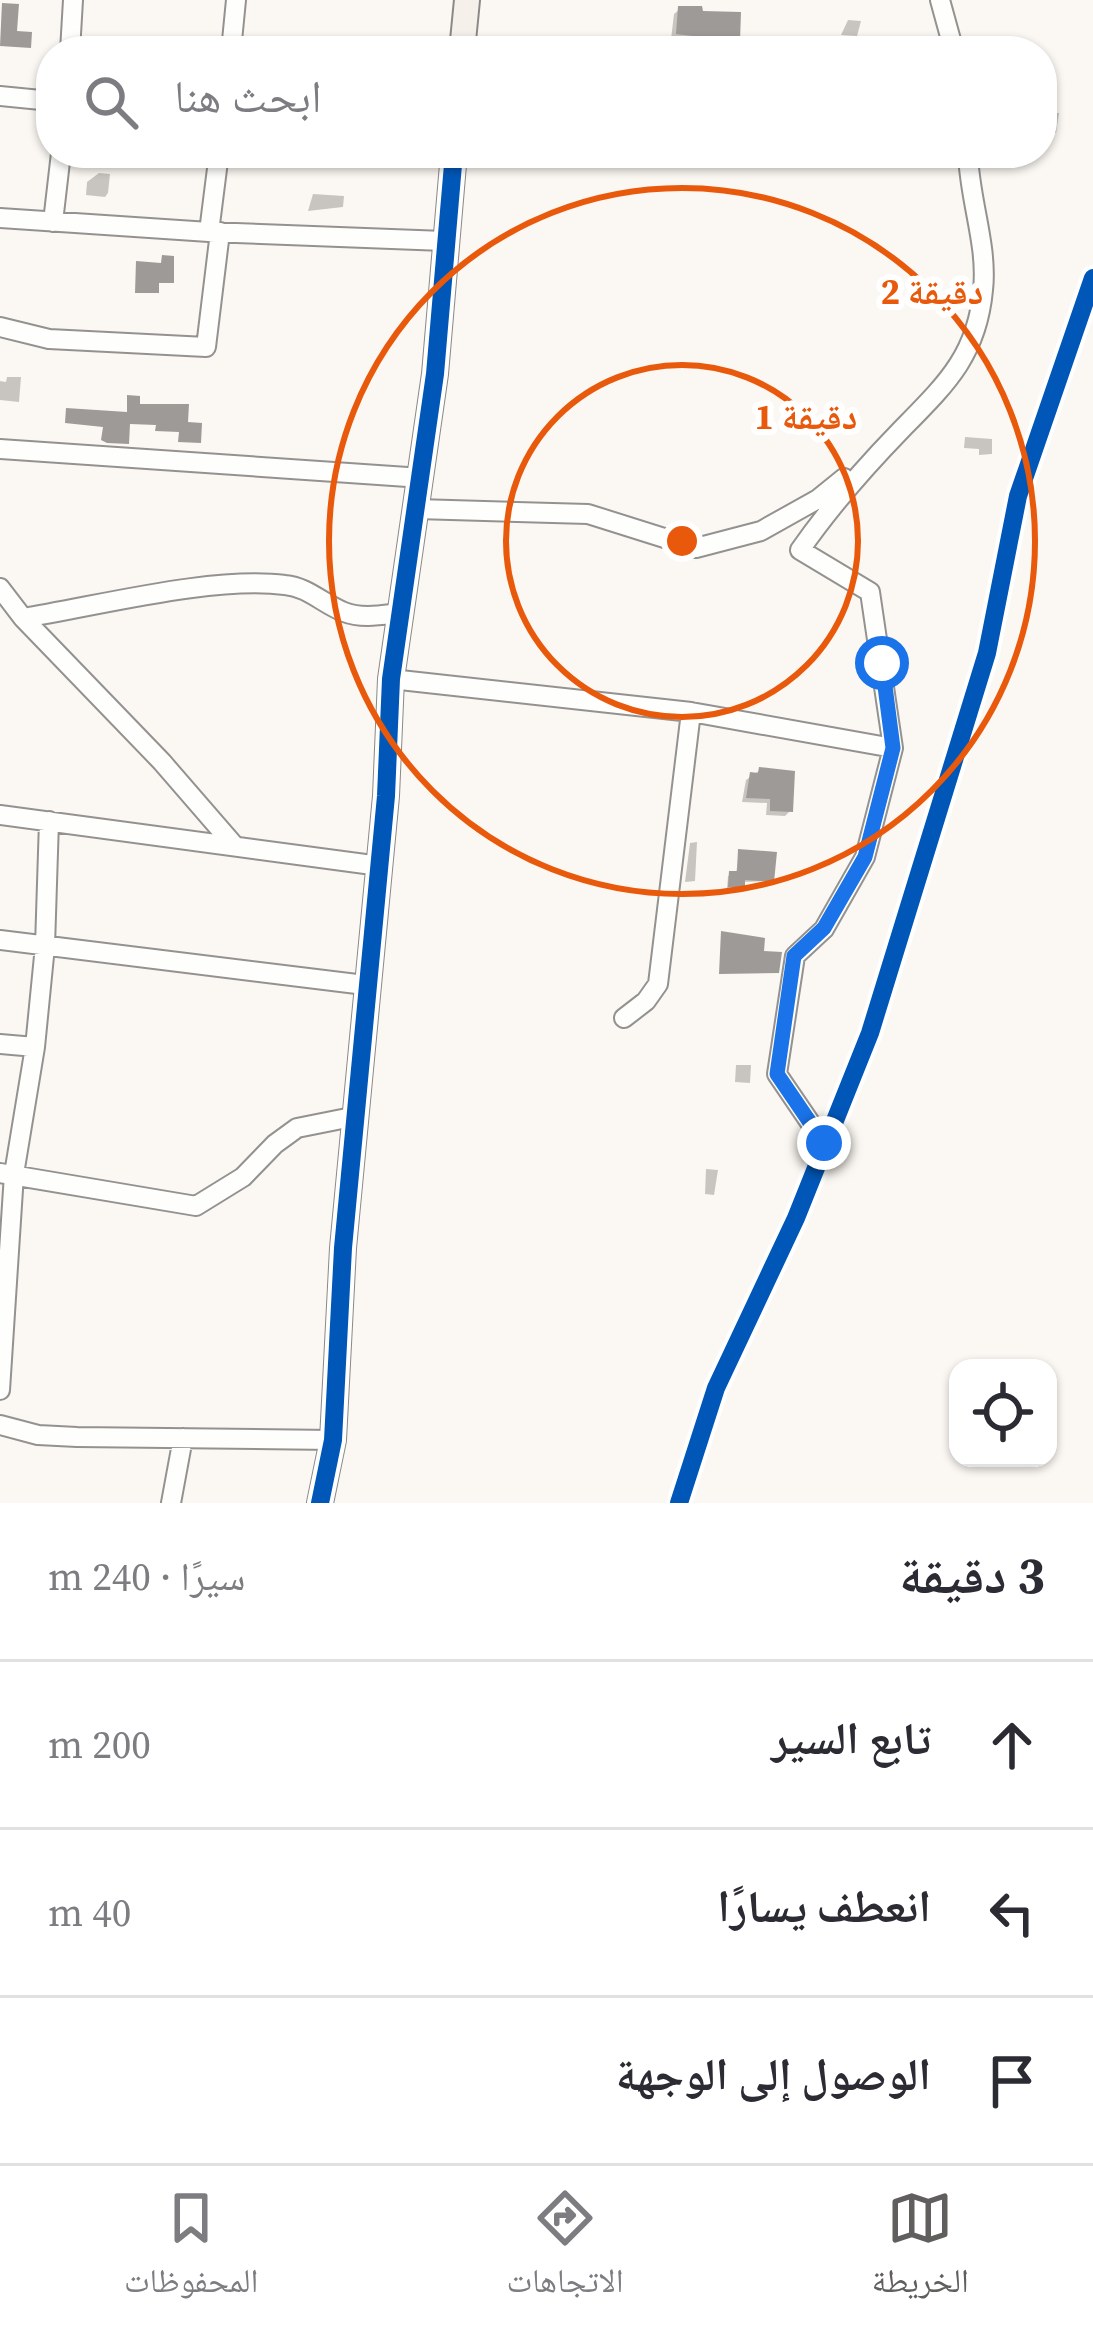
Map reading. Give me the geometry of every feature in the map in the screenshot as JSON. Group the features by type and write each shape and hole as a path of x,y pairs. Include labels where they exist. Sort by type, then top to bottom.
{"street":[{"path":"71,36 73,0"},
{"path":"232,36 236,0"},
{"path":"463,36 467,0"},
{"path":"940,0 950,36"},
{"path":"0,96 36,100"},
{"path":"53,222 59,168"},
{"path":"0,327 49,339 206,346 218,168"},
{"path":"320,1503 333,1440 343,1248 380,866 392,679 435,374 452,168"},
{"path":"824,1143 777,1074 794,956 824,928 865,857 893,748 870,592 800,550 830,507 957,372 975,335 984,260 968,168"},
{"path":"0,218 444,242"},
{"path":"679,1503 716,1388 796,1218 870,1033 988,653 1018,496 1093,278"},
{"path":"416,509 589,514 697,548 760,531 818,500 901,430"},
{"path":"0,449 422,478"},
{"path":"23,618 185,590 261,585 309,591 357,616 400,613"},
{"path":"0,588 233,844"},
{"path":"392,679 691,712 893,748"},
{"path":"623,1018 646,1001 658,984 691,712"},
{"path":"0,815 380,866"},
{"path":"0,1390 7,1174 35,1047 45,946 49,821"},
{"path":"0,940 365,985"},
{"path":"0,1044 35,1047"},
{"path":"7,1174 196,1206 243,1177 298,1128 357,1116"},
{"path":"0,1425 38,1435 333,1440"},
{"path":"171,1503 184,1438"}],"building":[{"path":"2,3 19,4 17,31 32,32 31,48 0,46"},
{"path":"678,6 741,12 740,36 676,34"},
{"path":"162,255 174,256 174,283 159,283 159,293 135,293 136,261 161,263"},
{"path":"127,395 140,396 140,404 189,404 188,422 202,423 201,443 178,442 179,432 155,431 156,425 130,424 129,444 107,443 101,440 103,427 65,423 66,408 127,412"},
{"path":"759,767 795,771 793,812 770,811 770,799 746,798 750,772 758,773"},
{"path":"738,849 777,852 774,882 745,880 745,887 728,887 729,871 737,871"},
{"path":"721,931 765,938 764,951 782,952 779,973 719,974"}],"cycle path":[{"path":"320,1503 333,1440 343,1248 386,796 391,679 435,374 453,168"},
{"path":"679,1503 716,1388 796,1218 870,1033 987,653 1018,496 1093,278"}],"route":[{"path":"824,1143 777,1074 794,956 824,928 865,857 893,748 882,663"}]}
